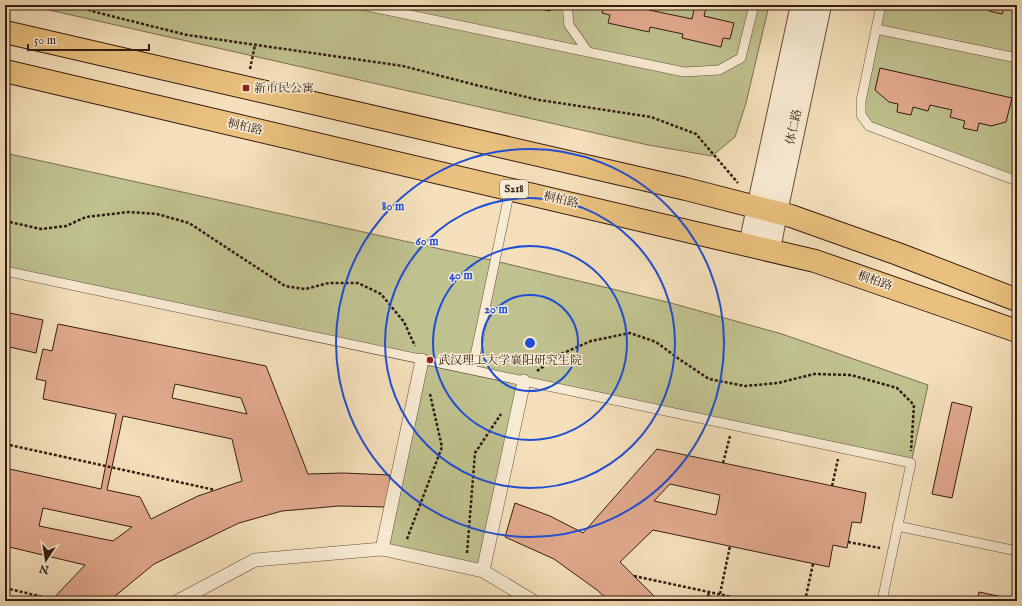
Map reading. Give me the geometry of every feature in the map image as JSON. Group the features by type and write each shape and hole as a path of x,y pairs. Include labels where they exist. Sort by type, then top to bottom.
{"main road":[{"path":"5,32 686,189 791,216 1017,300"},
{"name":"桐柏路","path":"5,71 815,260 1017,331"}],"street":[{"name":"体仁路","path":"768,210 802,5"},
{"name":"体仁路","path":"760,247 820,5"},
{"path":"382,549 422,360"},
{"path":"483,571 524,381"},
{"path":"178,601 255,560 382,549 483,571 533,601"}],"lane":[{"path":"362,5 684,72 719,70 741,58 754,5"},
{"path":"567,5 569,25 588,52"},
{"path":"881,5 861,101 861,115 868,126 1017,181"},
{"path":"876,29 1017,58"},
{"path":"472,370 510,188"},
{"path":"5,271 910,463 882,601"},
{"path":"897,526 1017,551"}],"path":[{"path":"79,5 91,11 187,35 403,66 539,100 651,117 696,134 740,185"},
{"path":"246,88 255,45"},
{"path":"5,221 41,230 66,226 86,217 129,212 157,214 189,223 285,286 305,289 330,283 358,283 381,294 404,322 422,360"},
{"path":"524,381 561,354 591,341 630,333 656,342 678,359 710,379 745,386 778,383 814,374 851,375 897,388 914,405 910,463"},
{"path":"402,553 442,447 429,389"},
{"path":"466,567 475,454 502,414"},
{"path":"724,463 732,425"},
{"path":"5,444 215,490"},
{"path":"832,486 840,448"},
{"path":"848,542 892,551"},
{"path":"720,594 730,546"},
{"path":"805,601 813,564"},
{"path":"634,576 751,601"},
{"path":"5,588 52,599"},
{"path":"707,601 709,592"}],"green space":[{"path":"27,5 769,5 746,103 735,137 712,156 648,145"},
{"path":"881,5 1017,5 1017,181 869,126 861,101"},
{"path":"5,153 495,261 671,303 782,334 928,385 911,463 524,381 483,571 382,549 422,360 5,271"}],"building":[{"path":"522,5 551,5 550,11"},
{"path":"604,5 650,5 649,10 692,19 695,5 707,5 704,16 734,23 730,39 723,38 721,47 682,38 683,34 650,27 649,32 608,23 610,15 602,13"},
{"path":"991,5 1017,5 1017,9 1005,6 1002,14 989,11"},
{"path":"880,68 1012,98 1006,122 991,126 979,123 977,131 963,128 965,121 950,117 952,110 930,105 928,111 913,107 911,115 897,112 898,104 889,102 875,90"},
{"path":"5,312 43,320 36,353 5,346"},
{"path":"58,324 266,366 308,474 343,473 390,475 388,507 339,506 282,511 239,523 154,564 109,601 51,601 85,565 5,546 5,468 101,489 116,414 43,399 46,381 36,379 43,349 52,351","holes":["175,384 241,398 247,414 172,398","123,416 232,439 242,481 198,496 151,519 140,497 107,490","43,508 132,527 113,541 39,526"]},
{"path":"952,402 972,407 952,498 932,494"},
{"path":"657,449 866,493 861,523 852,522 847,548 833,545 829,567 653,530 620,562 659,601 609,601 597,590 554,559 505,537 515,503 550,516 583,533","holes":["670,484 720,495 716,515 654,501"]},
{"path":"979,592 1017,600 1017,601 977,601"}],"place":[{"name":"新市民公寓","path":"246,88"},
{"name":"武汉理工大学襄阳研究生院","path":"430,360"}]}
